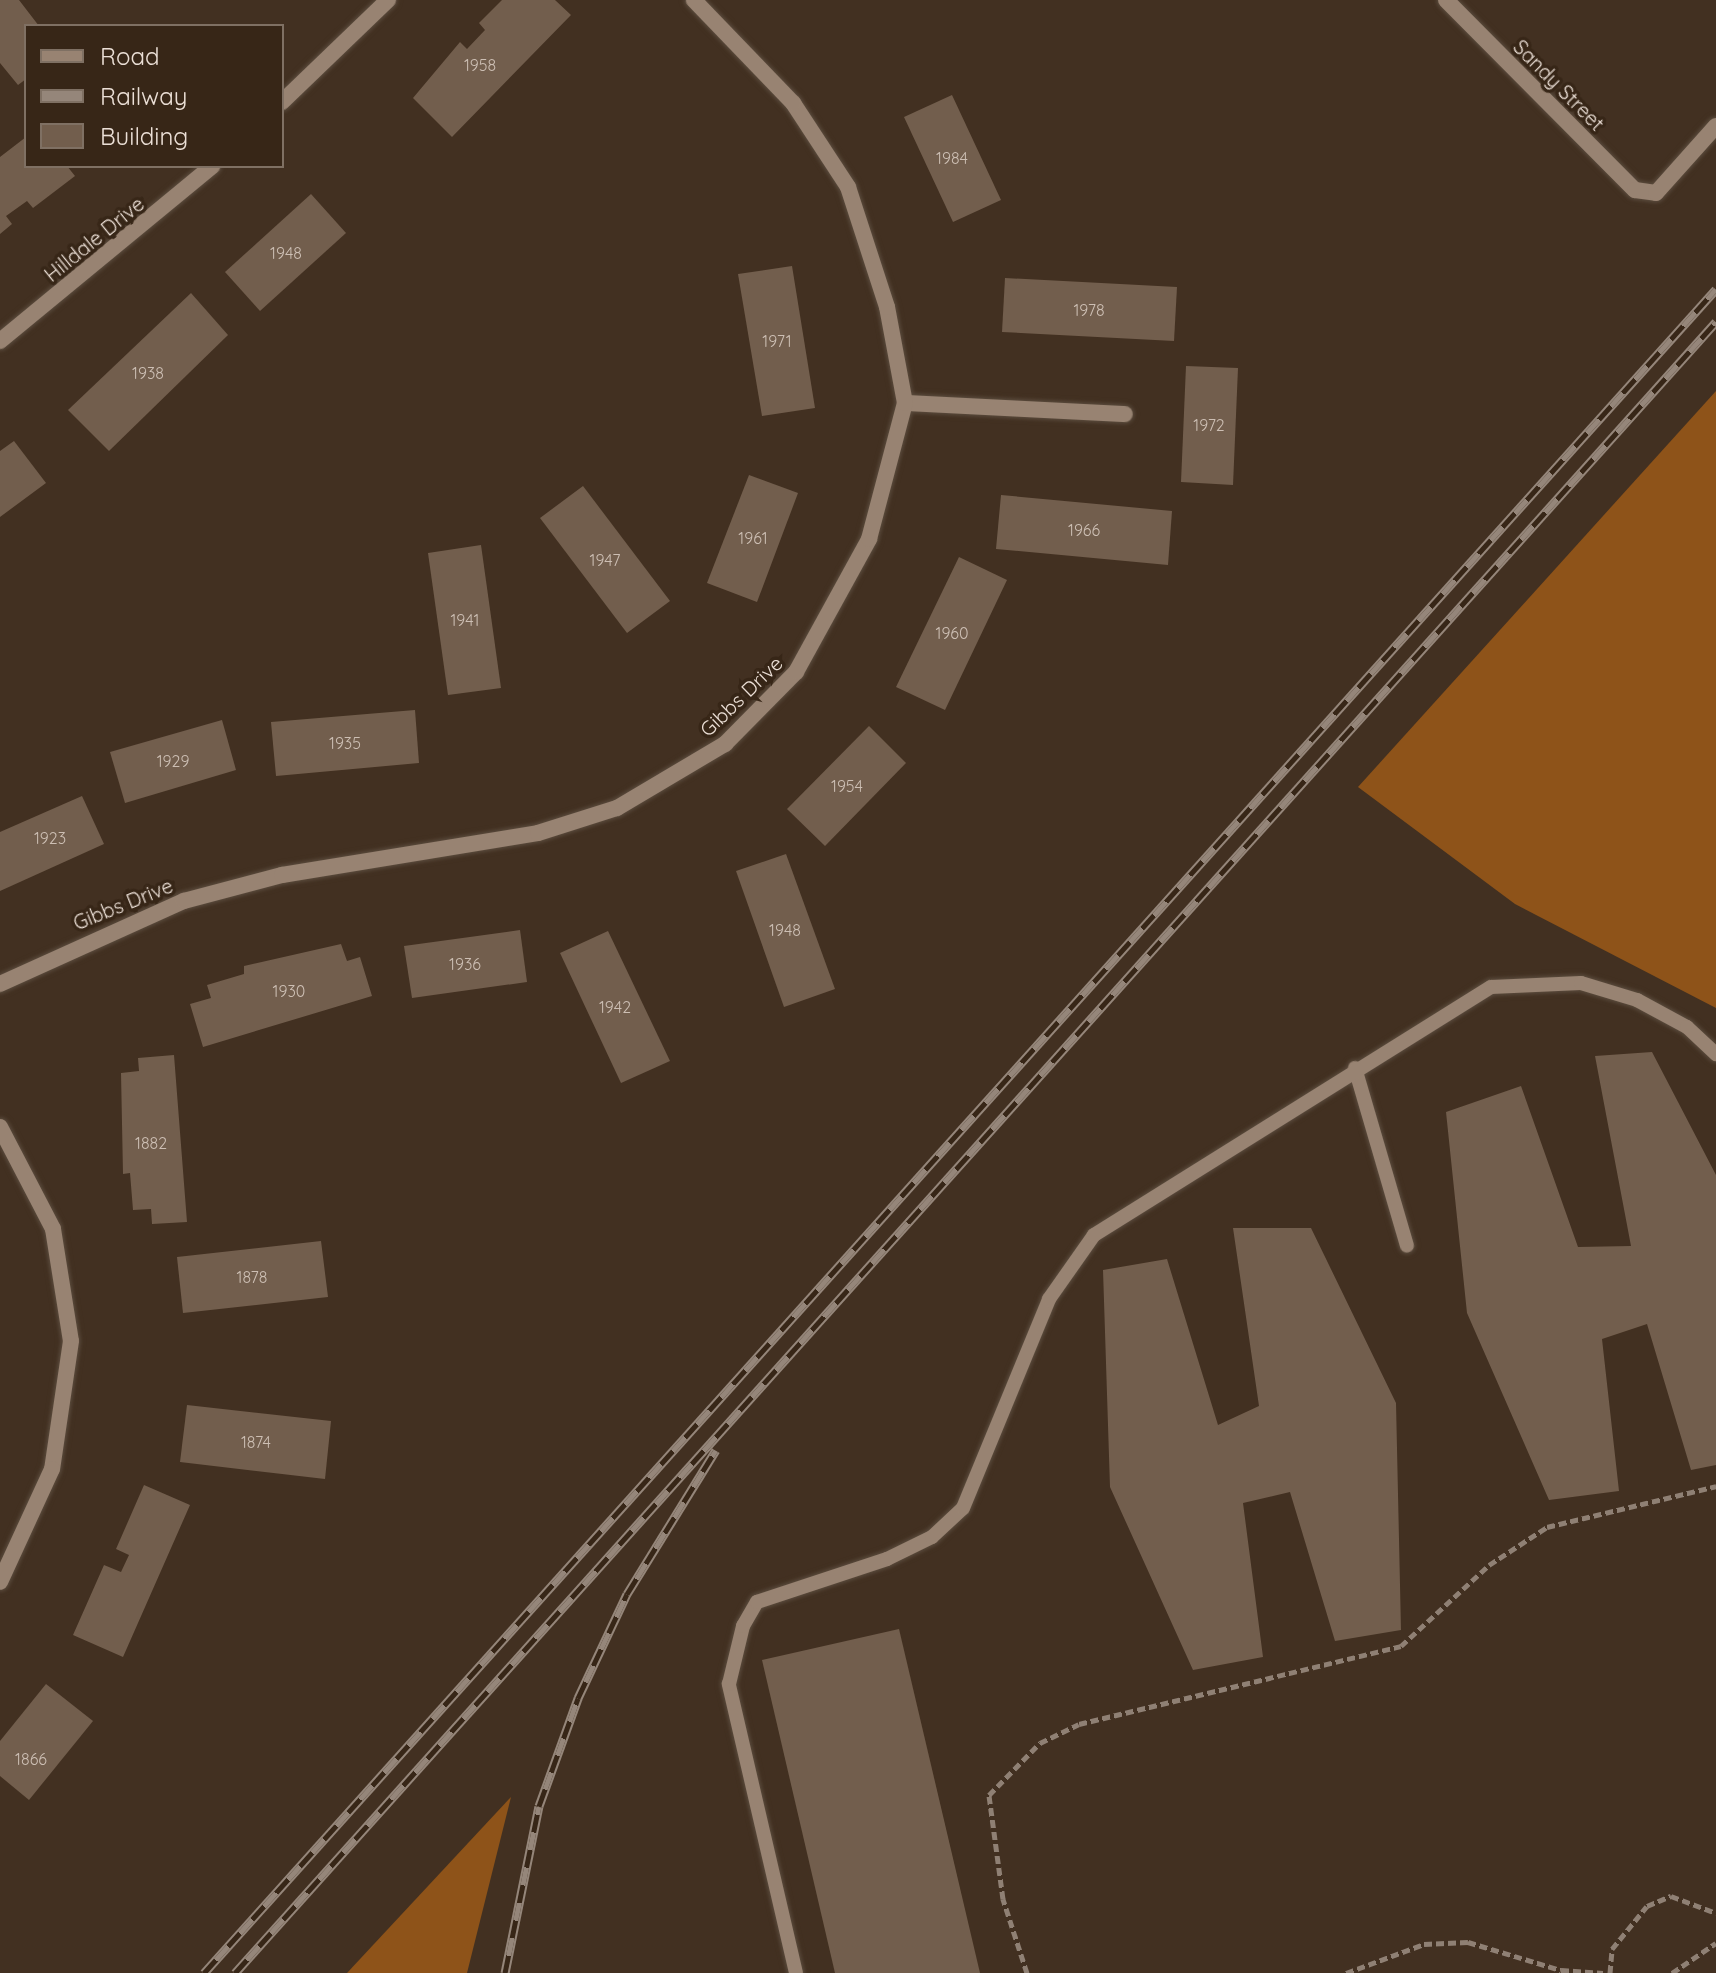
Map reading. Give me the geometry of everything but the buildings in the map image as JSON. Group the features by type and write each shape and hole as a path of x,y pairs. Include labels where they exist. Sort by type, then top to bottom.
{"street":[{"path":"284,100 388,0"},
{"name":"Gibbs Drive","path":"0,984 184,901 282,875 538,833 617,808 678,777 767,705 825,630 869,539 905,403 887,307 848,187 793,103 694,0"},
{"name":"Sandy Street","path":"1446,0 1646,194 1656,193 1716,126"},
{"name":"Hilldale Drive","path":"0,341 210,168"},
{"path":"905,403 1125,414"},
{"path":"0,1127 53,1229 71,1341 52,1469 0,1582"}],"lane":[{"path":"796,1973 729,1684 731,1657 757,1602 932,1537 963,1508 1049,1299 1094,1235 1355,1068 1491,987 1538,982 1581,983 1637,1000 1716,1054"},
{"path":"1355,1068 1407,1246"}],"path":[{"path":"1027,1973 1003,1899 989,1795 1040,1743 1079,1724 1401,1646 1489,1565 1547,1527 1716,1486"},
{"path":"1610,1973 1612,1949 1647,1906 1671,1896 1716,1913"},
{"path":"1346,1973 1424,1944 1468,1942 1561,1970 1603,1973"},
{"path":"1672,1973 1716,1943"}],"shaded area":[{"path":"1716,391 1716,1008 1515,904 1358,787"},
{"path":"511,1797 467,1973 347,1973"}],"railway":[{"path":"204,1973 1716,289"},
{"path":"235,1973 1716,322"},
{"path":"505,1973 539,1806 578,1698 627,1594 716,1450"}]}
